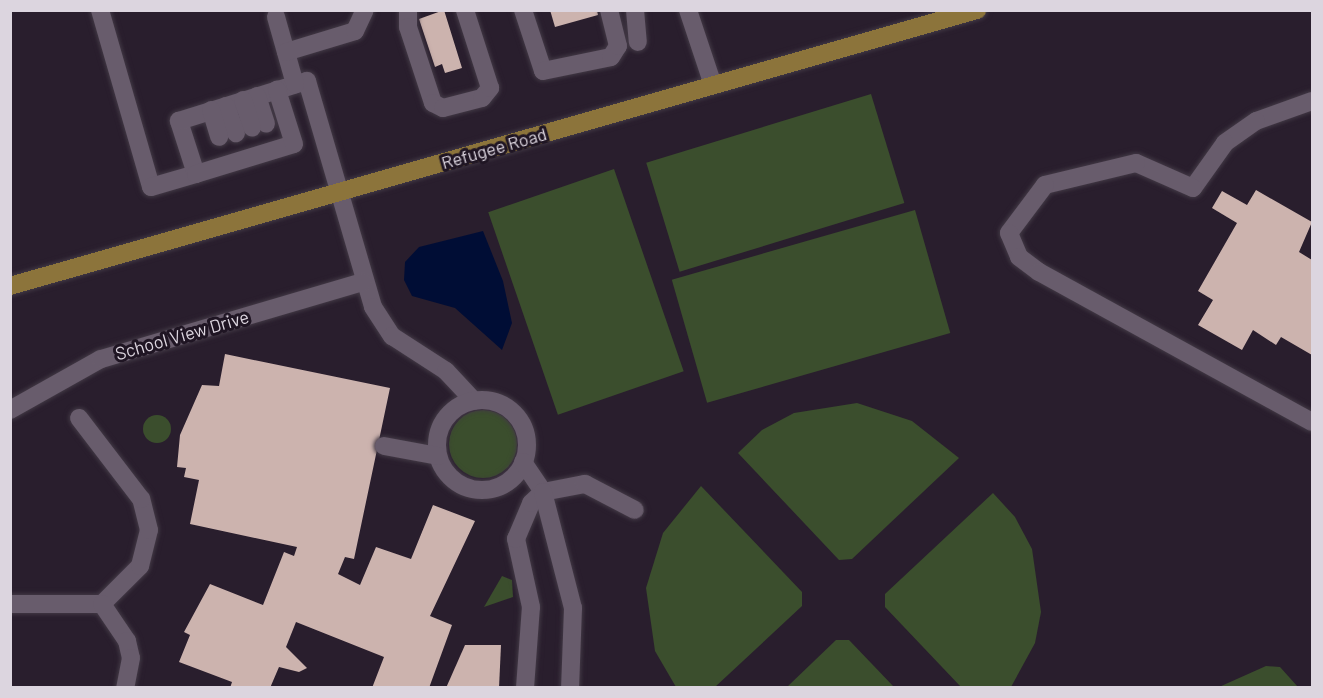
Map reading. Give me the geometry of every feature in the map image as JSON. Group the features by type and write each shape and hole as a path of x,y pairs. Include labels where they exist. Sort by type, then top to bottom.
{"main road":[{"name":"Refugee Road","path":"10,286 977,10"}],"street":[{"path":"100,10 151,187 196,174 247,144 294,144 277,90"},
{"path":"286,52 355,31 365,10"},
{"path":"408,10 408,27 433,103 443,108 482,98 490,88 465,10"},
{"path":"523,10 543,71 611,57 618,46 609,10"},
{"path":"635,10 638,42"},
{"path":"688,10 713,86"},
{"path":"276,17 296,84"},
{"path":"196,174 179,121 307,81 340,192 363,282 392,336 446,371 474,401"},
{"path":"1312,101 1256,121 1225,143 1193,188 1136,163 1045,185 1009,233 1019,257 1039,272 1312,422"},
{"path":"235,103 247,144"},
{"path":"235,103 247,144"},
{"name":"School View Drive","path":"10,410 101,359 363,282"},
{"path":"474,401 496,403 515,415 526,442 523,462 509,481 482,490 454,481 438,456 436,442 448,415 474,401"},
{"path":"10,604 102,604 140,566 147,546 147,514 132,483 79,418"},
{"path":"384,446 438,456"},
{"path":"523,462 543,492 573,608 570,687"},
{"path":"525,687 531,607 516,539 531,503 543,492 585,484 635,510"},
{"path":"102,604 127,641 131,658 125,687"}],"green space":[{"path":"871,94 904,203 680,272 646,163"},
{"path":"614,169 684,371 558,415 488,212"},
{"path":"915,210 950,333 707,403 672,280"},
{"path":"857,403 912,421 959,458 852,559 839,560 738,453 762,430 794,413"},
{"path":"483,410 496,413 507,420 514,431 517,444 514,457 507,468 496,475 483,478 470,475 459,468 452,457 449,444 452,431 459,420 470,413"},
{"path":"157,415 167,419 171,429 167,439 157,443 147,439 143,429 147,419"},
{"path":"701,486 802,592 802,606 715,687 676,687 655,651 646,588 663,533"},
{"path":"993,493 1015,517 1032,549 1041,612 1035,643 1011,687 961,687 885,607 885,594"},
{"path":"502,576 512,580 513,597 484,607"},
{"path":"836,640 849,640 894,687 787,687"},
{"path":"1266,666 1280,667 1298,687 1219,687"}],"water":[{"path":"483,231 503,281 512,323 502,350 455,308 412,296 404,280 405,262 419,247"}],"building":[{"path":"444,10 462,68 445,73 442,64 435,67 419,19"},
{"path":"550,10 597,10 598,15 555,27"},
{"path":"1256,190 1312,222 1299,252 1312,260 1312,355 1281,337 1276,345 1253,330 1242,350 1198,325 1213,300 1198,291 1237,223 1212,208 1222,191 1247,205"},
{"path":"225,354 390,388 354,559 345,557 338,574 360,585 376,547 411,559 433,505 475,521 430,616 452,625 429,688 372,688 384,657 296,622 286,647 307,668 299,672 279,667 270,688 230,688 232,682 179,662 190,635 184,632 210,584 263,605 284,552 294,556 297,547 190,524 199,480 184,477 186,468 177,467 180,435 202,385 219,386"},
{"path":"465,645 501,645 499,688 446,688"}]}
